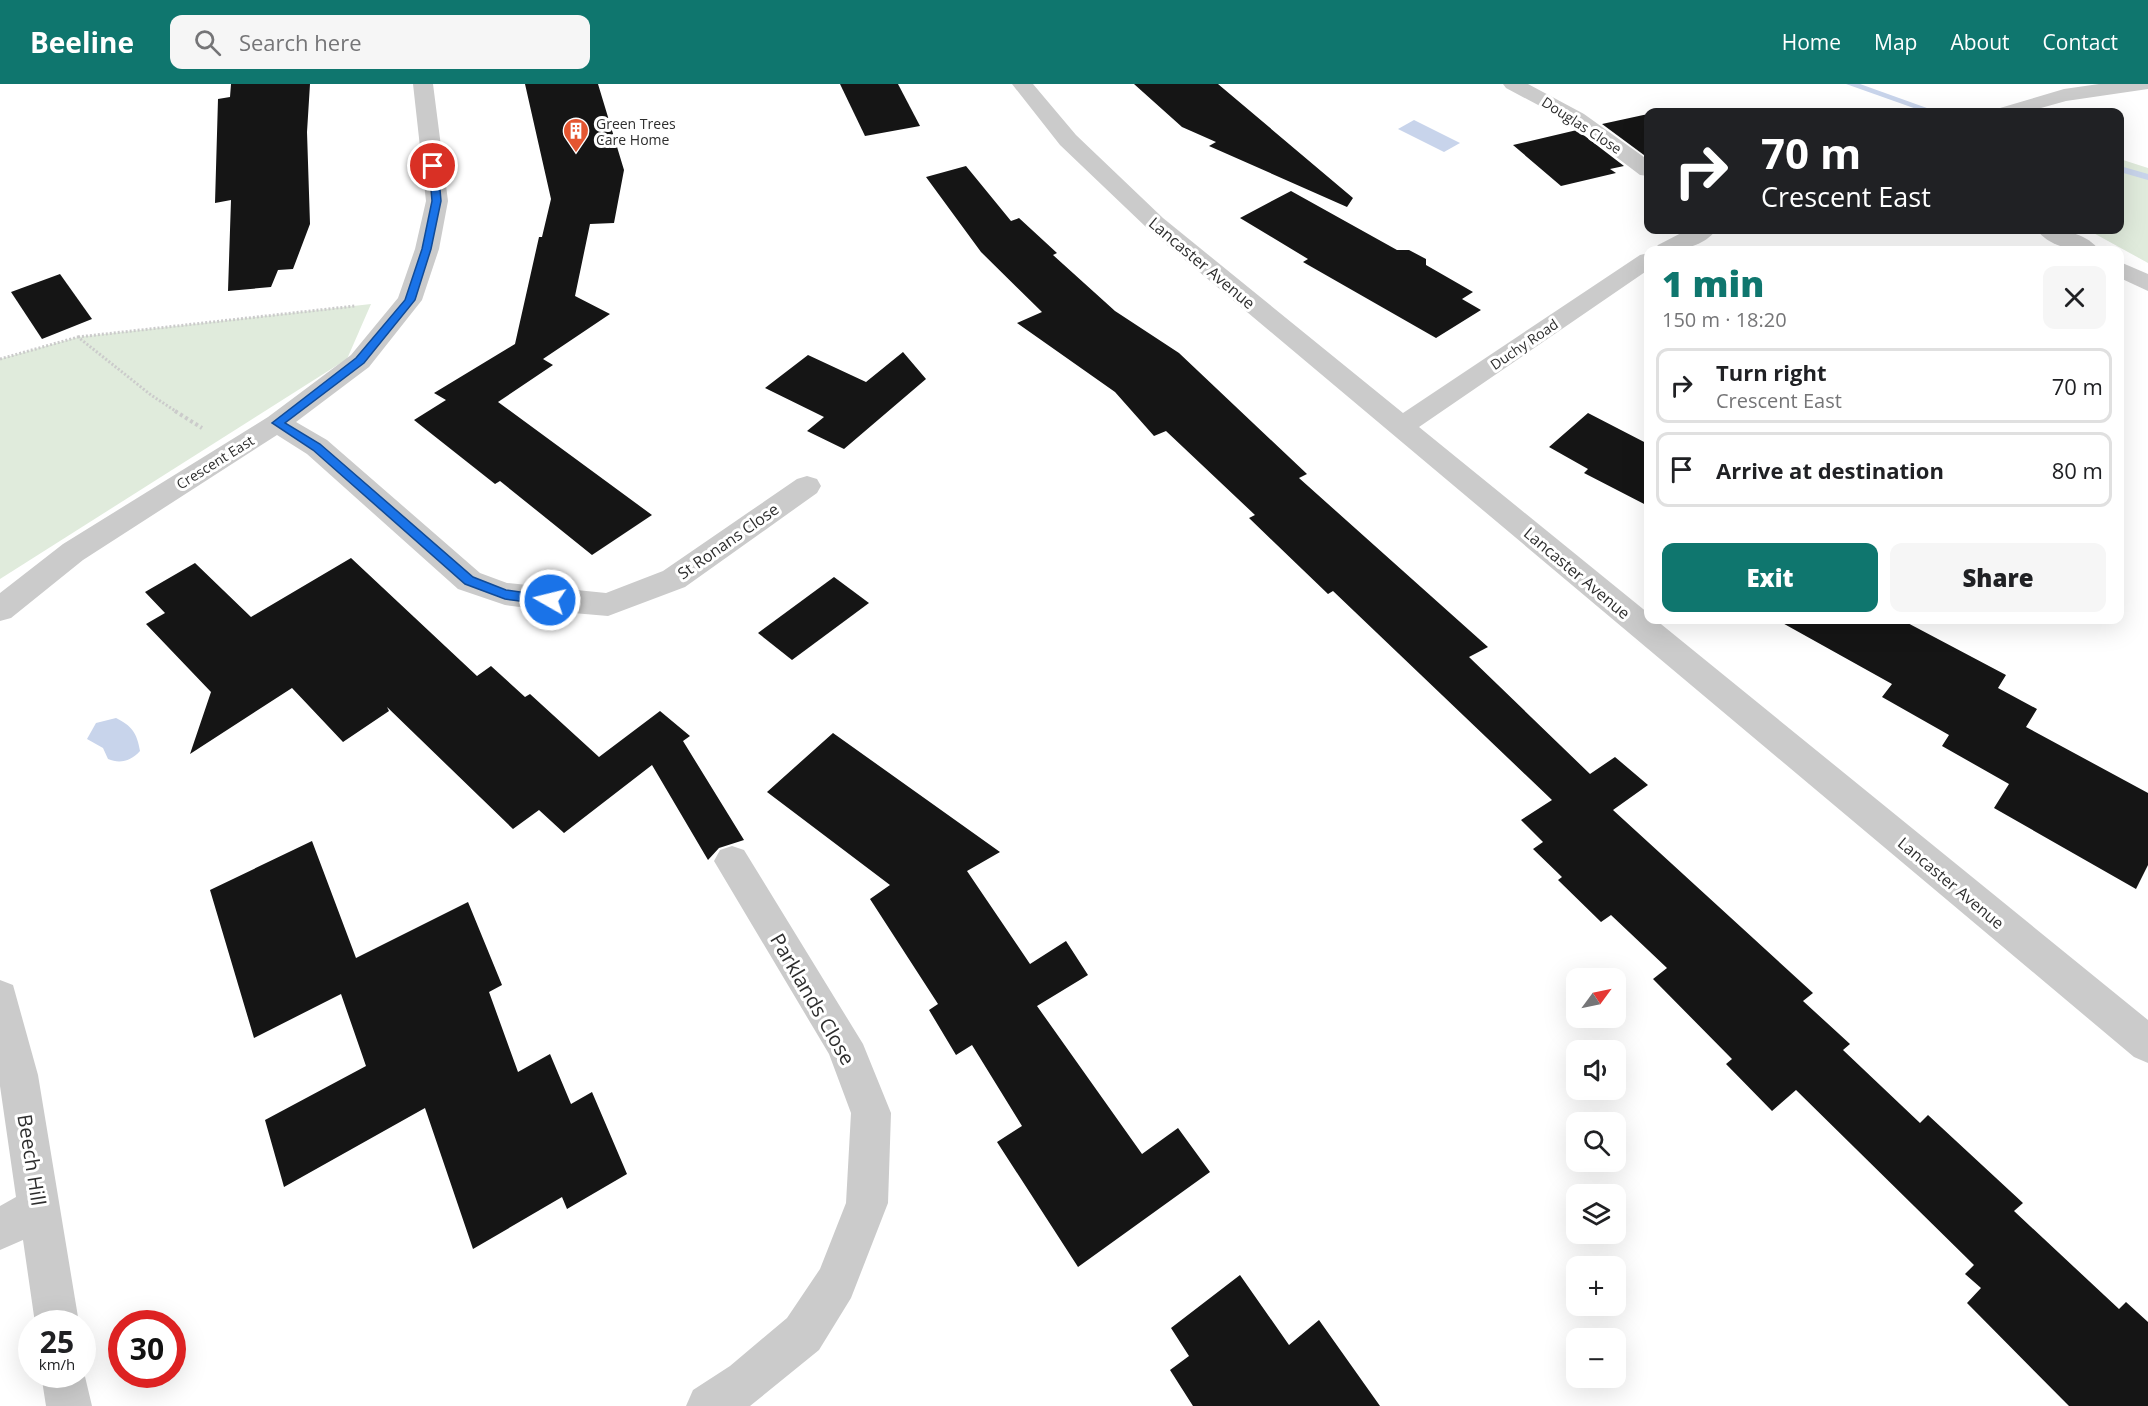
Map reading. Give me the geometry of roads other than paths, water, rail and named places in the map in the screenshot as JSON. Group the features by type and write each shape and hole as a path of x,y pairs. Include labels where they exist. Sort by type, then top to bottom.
{"street":[{"name":"Crescent East","path":"0,610 73,552 277,423 360,361 410,300 427,249 437,201 423,84"},
{"name":"Lancaster Avenue","path":"1022,84 1068,140 1155,223 2148,1044"},
{"name":"Douglas Close","path":"1513,84 1577,118 1644,167"},
{"path":"2020,108 2099,86 2143,84"},
{"path":"1674,246 1696,234"},
{"path":"2057,234 2079,246"},
{"name":"Duchy Road","path":"1399,426 1415,418 1644,263"},
{"path":"2124,271 2148,284"},
{"name":"St Ronans Close","path":"277,423 316,447 469,581 505,594 550,600 608,604 674,579 807,486"},
{"name":"Parklands Close","path":"709,1406 746,1382 803,1334 836,1283 867,1203 870,1147 871,1113 843,1044 732,861"},
{"name":"Beech Hill","path":"0,998 18,1075 55,1310"},
{"path":"0,1229 39,1208"},
{"path":"66,1388 69,1406"}],"water":[{"path":"1414,120 1460,143 1444,152 1398,129"},
{"path":"116,718 133,731 140,751 133,757 121,761 108,759 103,748 87,739 96,723"}],"waterway":[{"path":"1851,84 1921,108"},
{"path":"2124,170 2148,177"}],"place":[{"name":"Green Trees Care Home","path":"576,154"}]}
